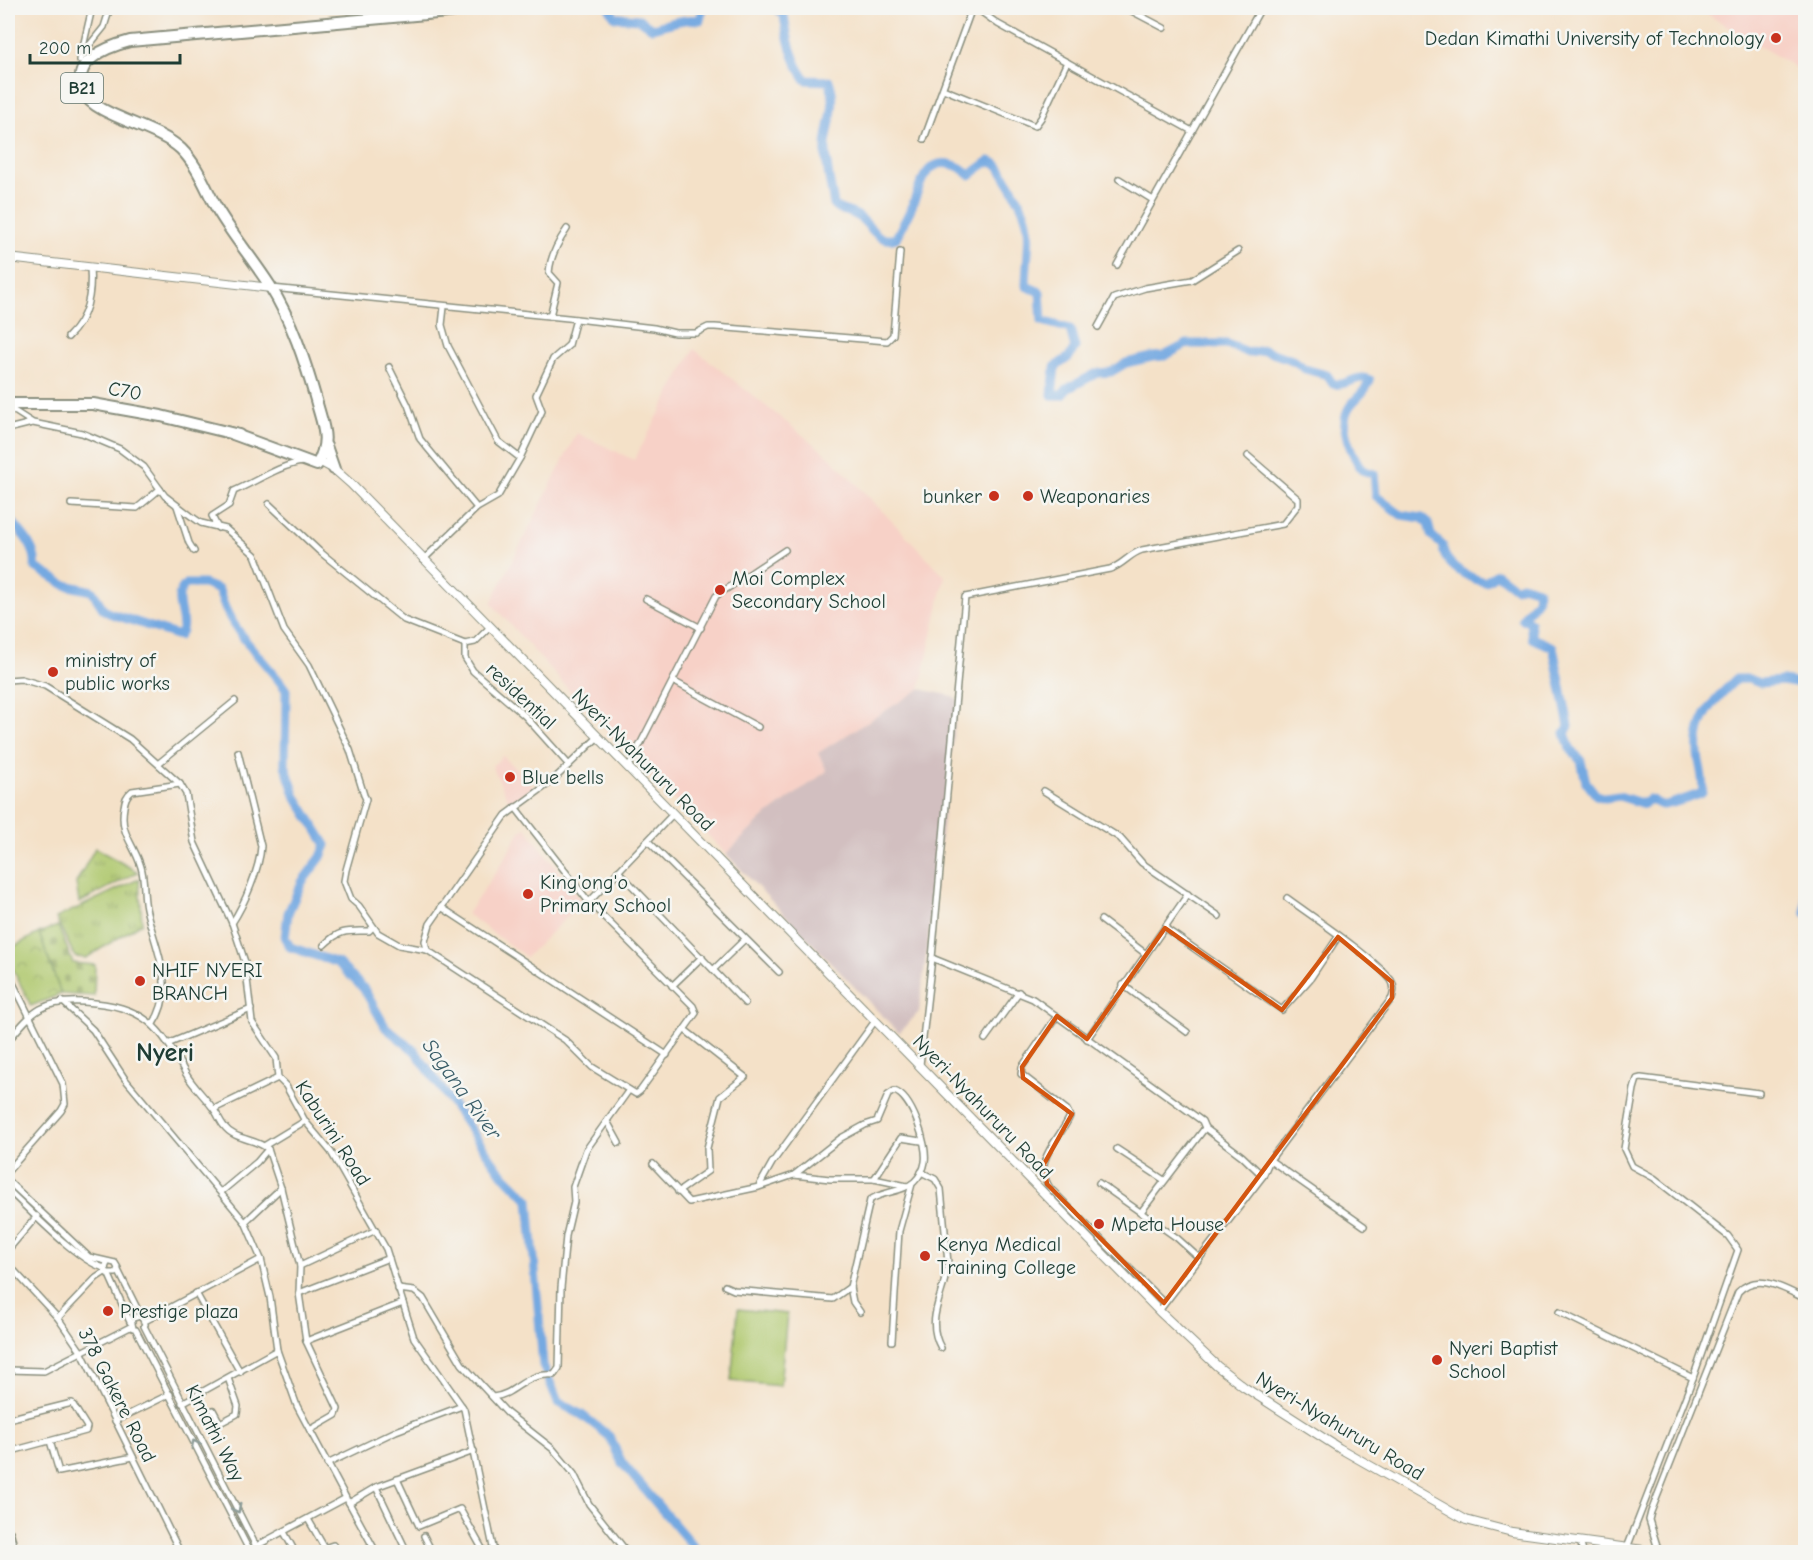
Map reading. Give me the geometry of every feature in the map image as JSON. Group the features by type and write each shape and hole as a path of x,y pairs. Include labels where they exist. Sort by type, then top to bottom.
{"highway":[{"name":"B21","path":"334,469 323,447 320,415 299,346 271,288 215,206 209,188 181,149 155,132 92,104 82,86 81,76 86,63 96,53 107,48 158,37 474,8"},
{"name":"C70","path":"8,406 93,404 161,416 270,441 313,461"},
{"path":"313,461 314,453 323,447"},
{"path":"8,1534 12,1552"}],"main road":[{"path":"8,258 271,288"},
{"name":"Nyeri-Nyahururu Road","path":"313,461 334,469 385,520 1202,1353 1244,1387 1332,1443 1458,1516 1489,1528 1659,1552"},
{"name":"Nyeri-Nyahururu Road","path":"313,461 335,475 385,520"}],"street":[{"path":"80,60 92,8"},
{"path":"83,53 104,27 110,8"},
{"path":"924,140 974,8 998,24 1192,130"},
{"path":"1126,8 1164,28"},
{"path":"1117,265 1261,8"},
{"path":"943,89 1035,126 1067,62"},
{"path":"1119,179 1153,200"},
{"path":"550,316 558,283 550,274 549,268 557,244 567,229"},
{"path":"1098,327 1114,298 1145,288 1180,283 1200,277 1238,251"},
{"path":"271,288 550,316 654,328 675,333 696,333 708,327 715,327 887,341 893,335 900,252"},
{"path":"68,337 87,309 90,267"},
{"path":"444,307 442,325 448,346 498,441 519,458"},
{"path":"423,560 477,508 498,496 542,411 536,395 553,359 569,345 576,319"},
{"path":"389,367 408,405 423,445 477,508"},
{"path":"8,406 33,423 82,433 120,449 144,468 160,489 176,504 201,523 226,529 255,555 284,630 309,665 350,750 366,799 344,881 354,904 359,906 373,927 389,941 427,950 565,1040 592,1067 636,1094 694,1018 694,1010 589,902 515,807"},
{"path":"8,429 33,423"},
{"path":"920,1065 965,597 1110,570 1122,565 1131,555 1142,550 1283,524 1298,505 1298,499 1248,456"},
{"path":"218,528 212,516 229,505 234,491 259,481 284,465 313,461"},
{"path":"71,504 137,508 160,489"},
{"path":"176,504 189,543 194,551"},
{"path":"269,504 320,551 404,620 465,644 475,642 489,628"},
{"path":"628,768 716,596 785,550"},
{"path":"646,600 700,628"},
{"name":"residential","path":"465,644 465,658 473,671 525,716 569,765"},
{"name":"Kaburini Road","path":"8,680 21,679 45,686 130,739 159,763 180,784 186,794 194,842 232,923 249,980 252,1022 276,1058 278,1078 286,1086 305,1121 331,1152 376,1230 389,1258 414,1338 462,1406 474,1451 494,1552"},
{"path":"673,681 758,727"},
{"path":"159,763 236,701"},
{"path":"427,950 427,931 498,825 515,807 535,795 569,765 598,736"},
{"path":"232,923 241,910 260,856 261,846 238,752"},
{"path":"153,1024 161,1005 165,977 146,910 142,869 123,830 122,818 126,798 132,791 180,784"},
{"path":"1044,792 1120,838 1142,863 1219,916"},
{"path":"589,902 673,814"},
{"path":"648,841 779,972"},
{"path":"618,871 745,1003"},
{"path":"1087,1039 1188,894"},
{"path":"1159,1311 1263,1176 1270,1160 1392,998 1395,990 1392,982 1287,898"},
{"path":"441,907 667,1055"},
{"path":"1101,920 1146,954"},
{"path":"324,945 340,932 353,929 367,931 373,927"},
{"path":"1165,928 1282,1010 1310,979 1338,937"},
{"path":"714,969 745,939"},
{"path":"672,986 702,957"},
{"path":"932,958 1019,992 1057,1016 1202,1121 1205,1128 1263,1176"},
{"path":"8,973 63,1084 65,1104 8,1171"},
{"path":"1123,985 1187,1032"},
{"path":"986,1039 1019,992"},
{"path":"62,1001 93,1030 125,1079 245,1222 261,1259 270,1297 278,1350 297,1406 374,1550 361,1552"},
{"path":"8,1041 29,1016 45,1005 62,1001 100,1003 121,1008 153,1024 170,1043 188,1077 214,1108 224,1127 235,1136 266,1148 281,1188 300,1266 299,1293 306,1341 338,1409 336,1415 310,1430"},
{"path":"170,1043 251,1009"},
{"path":"1057,1016 1022,1067 1021,1074 1067,1110 1070,1116 1044,1164 1045,1180 1050,1188 1164,1303"},
{"path":"759,1187 772,1163 875,1021"},
{"path":"678,1192 708,1171 707,1148 720,1097 745,1077 685,1030"},
{"path":"214,1108 278,1078"},
{"path":"1627,1548 1693,1378 1738,1250 1728,1236 1654,1178 1632,1166 1626,1159 1624,1149 1636,1082 1641,1078 1759,1093"},
{"path":"493,1397 502,1396 535,1376 554,1375 559,1368 561,1288 566,1236 574,1202 573,1187 586,1150 608,1123 628,1090"},
{"path":"653,1164 689,1202 759,1187 794,1175 841,1138 878,1121 888,1095 894,1091 909,1103 919,1125 926,1155 921,1172 911,1184 899,1231 892,1341"},
{"path":"221,1192 257,1162 266,1148 305,1121"},
{"path":"608,1123 619,1143"},
{"path":"1141,1212 1205,1128"},
{"path":"873,1179 901,1138 921,1141"},
{"path":"1117,1149 1164,1180"},
{"path":"1270,1160 1364,1226"},
{"path":"921,1172 935,1179 941,1189 948,1263 935,1308 934,1335 941,1348"},
{"path":"794,1175 830,1179 873,1179 896,1185 911,1184"},
{"path":"8,1181 84,1254 107,1269"},
{"path":"860,1312 853,1302 850,1287 870,1200 911,1184"},
{"path":"1099,1184 1141,1212 1199,1258"},
{"path":"245,1222 281,1188"},
{"path":"8,1190 85,1259 107,1269 118,1270"},
{"path":"8,1250 37,1216"},
{"path":"300,1266 376,1230"},
{"path":"299,1293 389,1258"},
{"path":"8,1370 44,1371 133,1326 144,1324 196,1293 261,1259"},
{"path":"58,1318 96,1278 116,1263 140,1316 133,1317 133,1326"},
{"name":"378 Gakere Road","path":"8,1264 58,1318 82,1353 180,1552"},
{"name":"Kimathi Way","path":"107,1269 133,1326 170,1394 248,1552"},
{"path":"1659,1552 1649,1520 1651,1512 1738,1292 1749,1283 1762,1281 1806,1299"},
{"path":"725,1286 734,1290 833,1299 850,1287"},
{"path":"399,1289 409,1290 423,1298 462,1364 520,1424 550,1445 574,1474 589,1504 627,1552"},
{"path":"196,1293 240,1372"},
{"path":"306,1341 403,1303"},
{"path":"1559,1312 1693,1378"},
{"name":"Kimathi Way","path":"140,1316 258,1550"},
{"path":"182,1403 278,1350"},
{"path":"213,1410 220,1423 237,1414 238,1406 228,1378"},
{"path":"115,1420 170,1394"},
{"path":"8,1419 74,1404 87,1429 50,1442 8,1452"},
{"path":"327,1464 396,1431 462,1406"},
{"path":"50,1442 59,1472 133,1458"},
{"path":"248,1552 258,1550 308,1519 376,1487 474,1451"},
{"path":"397,1479 419,1526 460,1509 484,1552"},
{"path":"376,1487 407,1552"},
{"path":"308,1519 325,1550 333,1545 339,1552"},
{"path":"284,1532 295,1552"},
{"path":"424,1536 432,1552"},
{"path":"1580,1541 1583,1552"}],"highlighted area":[{"path":"1165,928 1282,1010 1338,937 1392,982 1392,998 1164,1303 1047,1184 1044,1164 1072,1114 1023,1078 1022,1067 1057,1016 1087,1039"}],"shaded area":[{"name":"Dedan Kimathi University of Technology","path":"1697,8 1805,8 1806,68 1803,72"},
{"name":"Moi Complex Secondary School","path":"694,349 829,456 945,576 920,689 818,753 827,771 763,818 726,854 586,709 491,603 577,433 634,460"},
{"path":"920,689 948,695 958,700 919,1012 899,1033 726,854 763,818 827,771 818,753"},
{"name":"Blue bells","path":"503,756 534,787 510,804 492,766"},
{"name":"King'ong'o Primary School","path":"526,828 582,902 526,957 467,914 504,860 520,831"}],"green space":[{"path":"95,848 138,872 79,903 76,883"},
{"path":"139,879 142,923 86,958 75,957 56,918"},
{"path":"58,926 73,963 95,965 94,996 61,994 39,933"},
{"path":"39,933 61,994 31,1006 8,959 9,949"},
{"path":"738,1309 787,1314 780,1386 731,1381"}],"waterway":[{"path":"609,8 615,17 639,19 652,28 681,21 700,20 703,8"},
{"path":"776,8 784,15 791,49 806,80 829,81 832,89 833,105 826,152 834,205 856,215 879,236 889,239 896,238 922,180 932,167 948,164 959,167 970,175 989,161 1000,168 1017,196 1027,221 1029,243 1026,286 1040,292 1042,321 1070,329 1075,347 1069,357 1055,367 1052,395 1062,395 1067,389 1097,373 1111,372 1126,363 1164,356 1187,344 1227,344 1249,353 1264,350 1295,361 1305,369 1327,375 1333,384 1343,384 1361,378 1370,380 1346,414 1347,439 1358,463 1362,470 1374,474 1376,496 1401,515 1422,518 1428,523 1431,535 1443,546 1447,559 1457,569 1485,582 1497,574 1515,588 1522,585 1538,590 1537,600 1522,619 1530,622 1532,638 1553,647 1569,726 1565,733 1570,748 1581,761 1586,782 1596,795 1605,798 1619,796 1644,804 1649,799 1662,805 1702,793 1698,736 1711,706 1727,688 1736,679 1749,679 1760,683 1782,681 1806,685"},
{"name":"Sagana River","path":"8,517 31,546 35,567 65,585 92,591 104,610 109,613 179,636 183,623 179,597 186,584 204,584 219,590 230,619 286,690 285,765 295,795 326,845 321,857 302,882 288,913 285,938 290,947 338,963 364,989 386,1028 415,1051 499,1170 529,1200 543,1365 558,1402 582,1415 609,1436 622,1463 698,1552"},
{"path":"1806,888 1806,913"},
{"name":"Sagana River","path":"913,1552 923,1552"}],"place":[{"name":"Dedan Kimathi University of Technology","path":"1776,38"},
{"name":"bunker","path":"994,496"},
{"name":"Weaponaries","path":"1028,496"},
{"name":"Moi Complex Secondary School","path":"720,590"},
{"name":"ministry of public works","path":"53,672"},
{"name":"Blue bells","path":"510,777"},
{"name":"King'ong'o Primary School","path":"528,894"},
{"name":"NHIF NYERI BRANCH","path":"140,981"},
{"name":"Mpeta House","path":"1099,1224"},
{"name":"Kenya Medical Training College","path":"925,1256"},
{"name":"Prestige plaza","path":"108,1311"},
{"name":"Nyeri Baptist School","path":"1437,1360"}],"district":[{"name":"Nyeri","path":"165,1053"}]}
